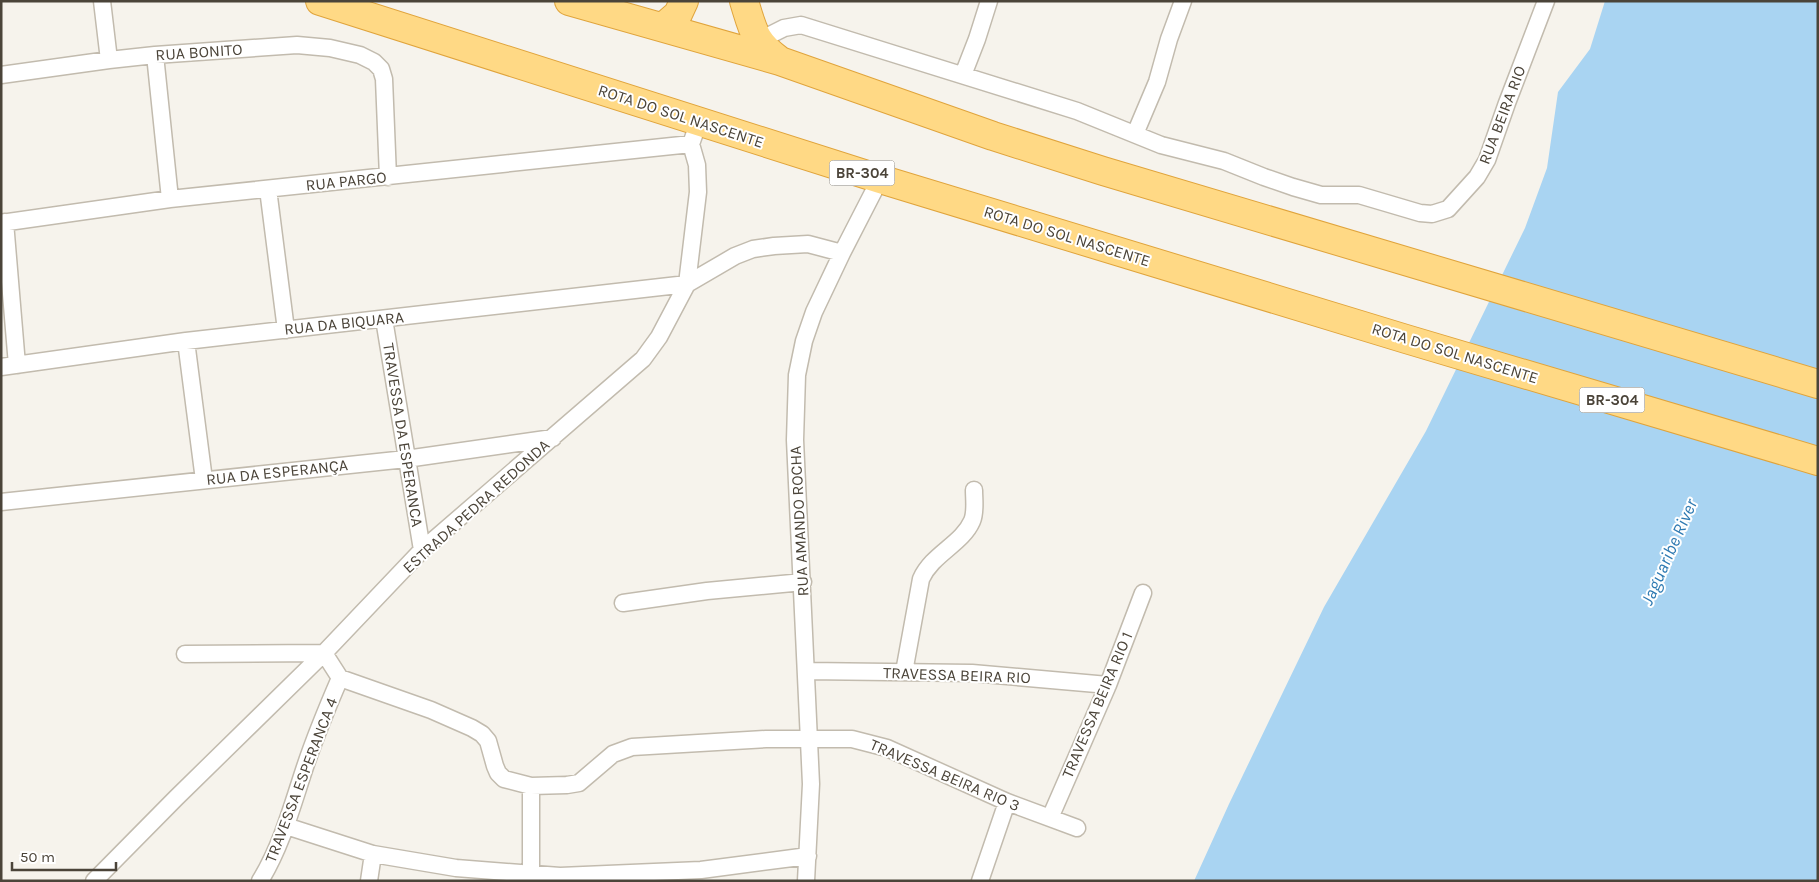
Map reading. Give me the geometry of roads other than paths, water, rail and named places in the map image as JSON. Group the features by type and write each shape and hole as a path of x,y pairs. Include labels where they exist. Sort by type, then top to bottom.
{"highway":[{"name":"ROTA DO SOL NASCENTE","path":"320,1 695,133 880,179 1406,339 1818,461"},
{"path":"569,1 780,61 993,136 1103,171 1818,384"},
{"path":"663,27 678,14 684,1"},
{"path":"744,1 758,41 764,49 780,61"}],"street":[{"path":"102,1 109,60"},
{"path":"962,76 989,1"},
{"path":"1135,134 1157,82 1169,39 1183,1"},
{"name":"RUA BEIRA RIO","path":"758,41 784,28 801,25 1076,111 1161,145 1224,162 1321,195 1359,196 1420,213 1432,214 1448,209 1477,177 1487,160 1546,1"},
{"name":"RUA BONITO","path":"1,75 155,55 297,45 330,48 360,55 374,62 381,69 384,79 388,177"},
{"path":"155,55 170,199"},
{"path":"687,284 698,192 695,133"},
{"name":"RUA PARGO","path":"3,222 170,199 388,177 695,133"},
{"name":"RUA AMANDO ROCHA","path":"806,881 811,784 795,440 796,375 804,341 814,312 880,179"},
{"path":"268,189 286,330"},
{"path":"3,222 9,366"},
{"path":"687,284 735,256 753,249 808,244 842,253"},
{"name":"RUA DA BIQUARA","path":"9,366 186,341 687,284"},
{"name":"ESTRADA PEDRA REDONDA","path":"94,881 189,785 324,654 422,550 642,359 660,337 687,284"},
{"name":"TRAVESSA DA ESPERANCA","path":"384,319 422,550"},
{"path":"186,341 204,480"},
{"name":"RUA DA ESPERANÇA","path":"1,502 406,459 553,438"},
{"path":"904,672 921,579 930,563 961,535 972,522 974,515 974,490"},
{"path":"623,603 707,591 802,582"},
{"name":"TRAVESSA BEIRA RIO 1","path":"1050,818 1108,685 1143,593"},
{"path":"185,654 324,654 340,678"},
{"name":"TRAVESSA BEIRA RIO","path":"806,671 972,673 1108,685"},
{"name":"TRAVESSA BEIRA RIO 3","path":"340,678 431,710 472,728 482,734 488,741 498,774 504,779 531,786 579,783 614,754 632,747 766,739 852,739 887,748 1007,802 1076,828"},
{"name":"TRAVESSA ESPERANCA 4","path":"260,881 271,863 286,826 321,720 340,678"},
{"path":"531,786 531,873"},
{"path":"980,881 1007,802"},
{"path":"286,826 373,854 456,868 560,876 701,870 808,856"},
{"path":"369,881 373,854"}],"water":[{"name":"Jaguaribe River","path":"1605,1 1818,1 1818,881 1194,881 1324,607 1426,431 1525,228 1547,168 1558,92 1590,49"}]}
